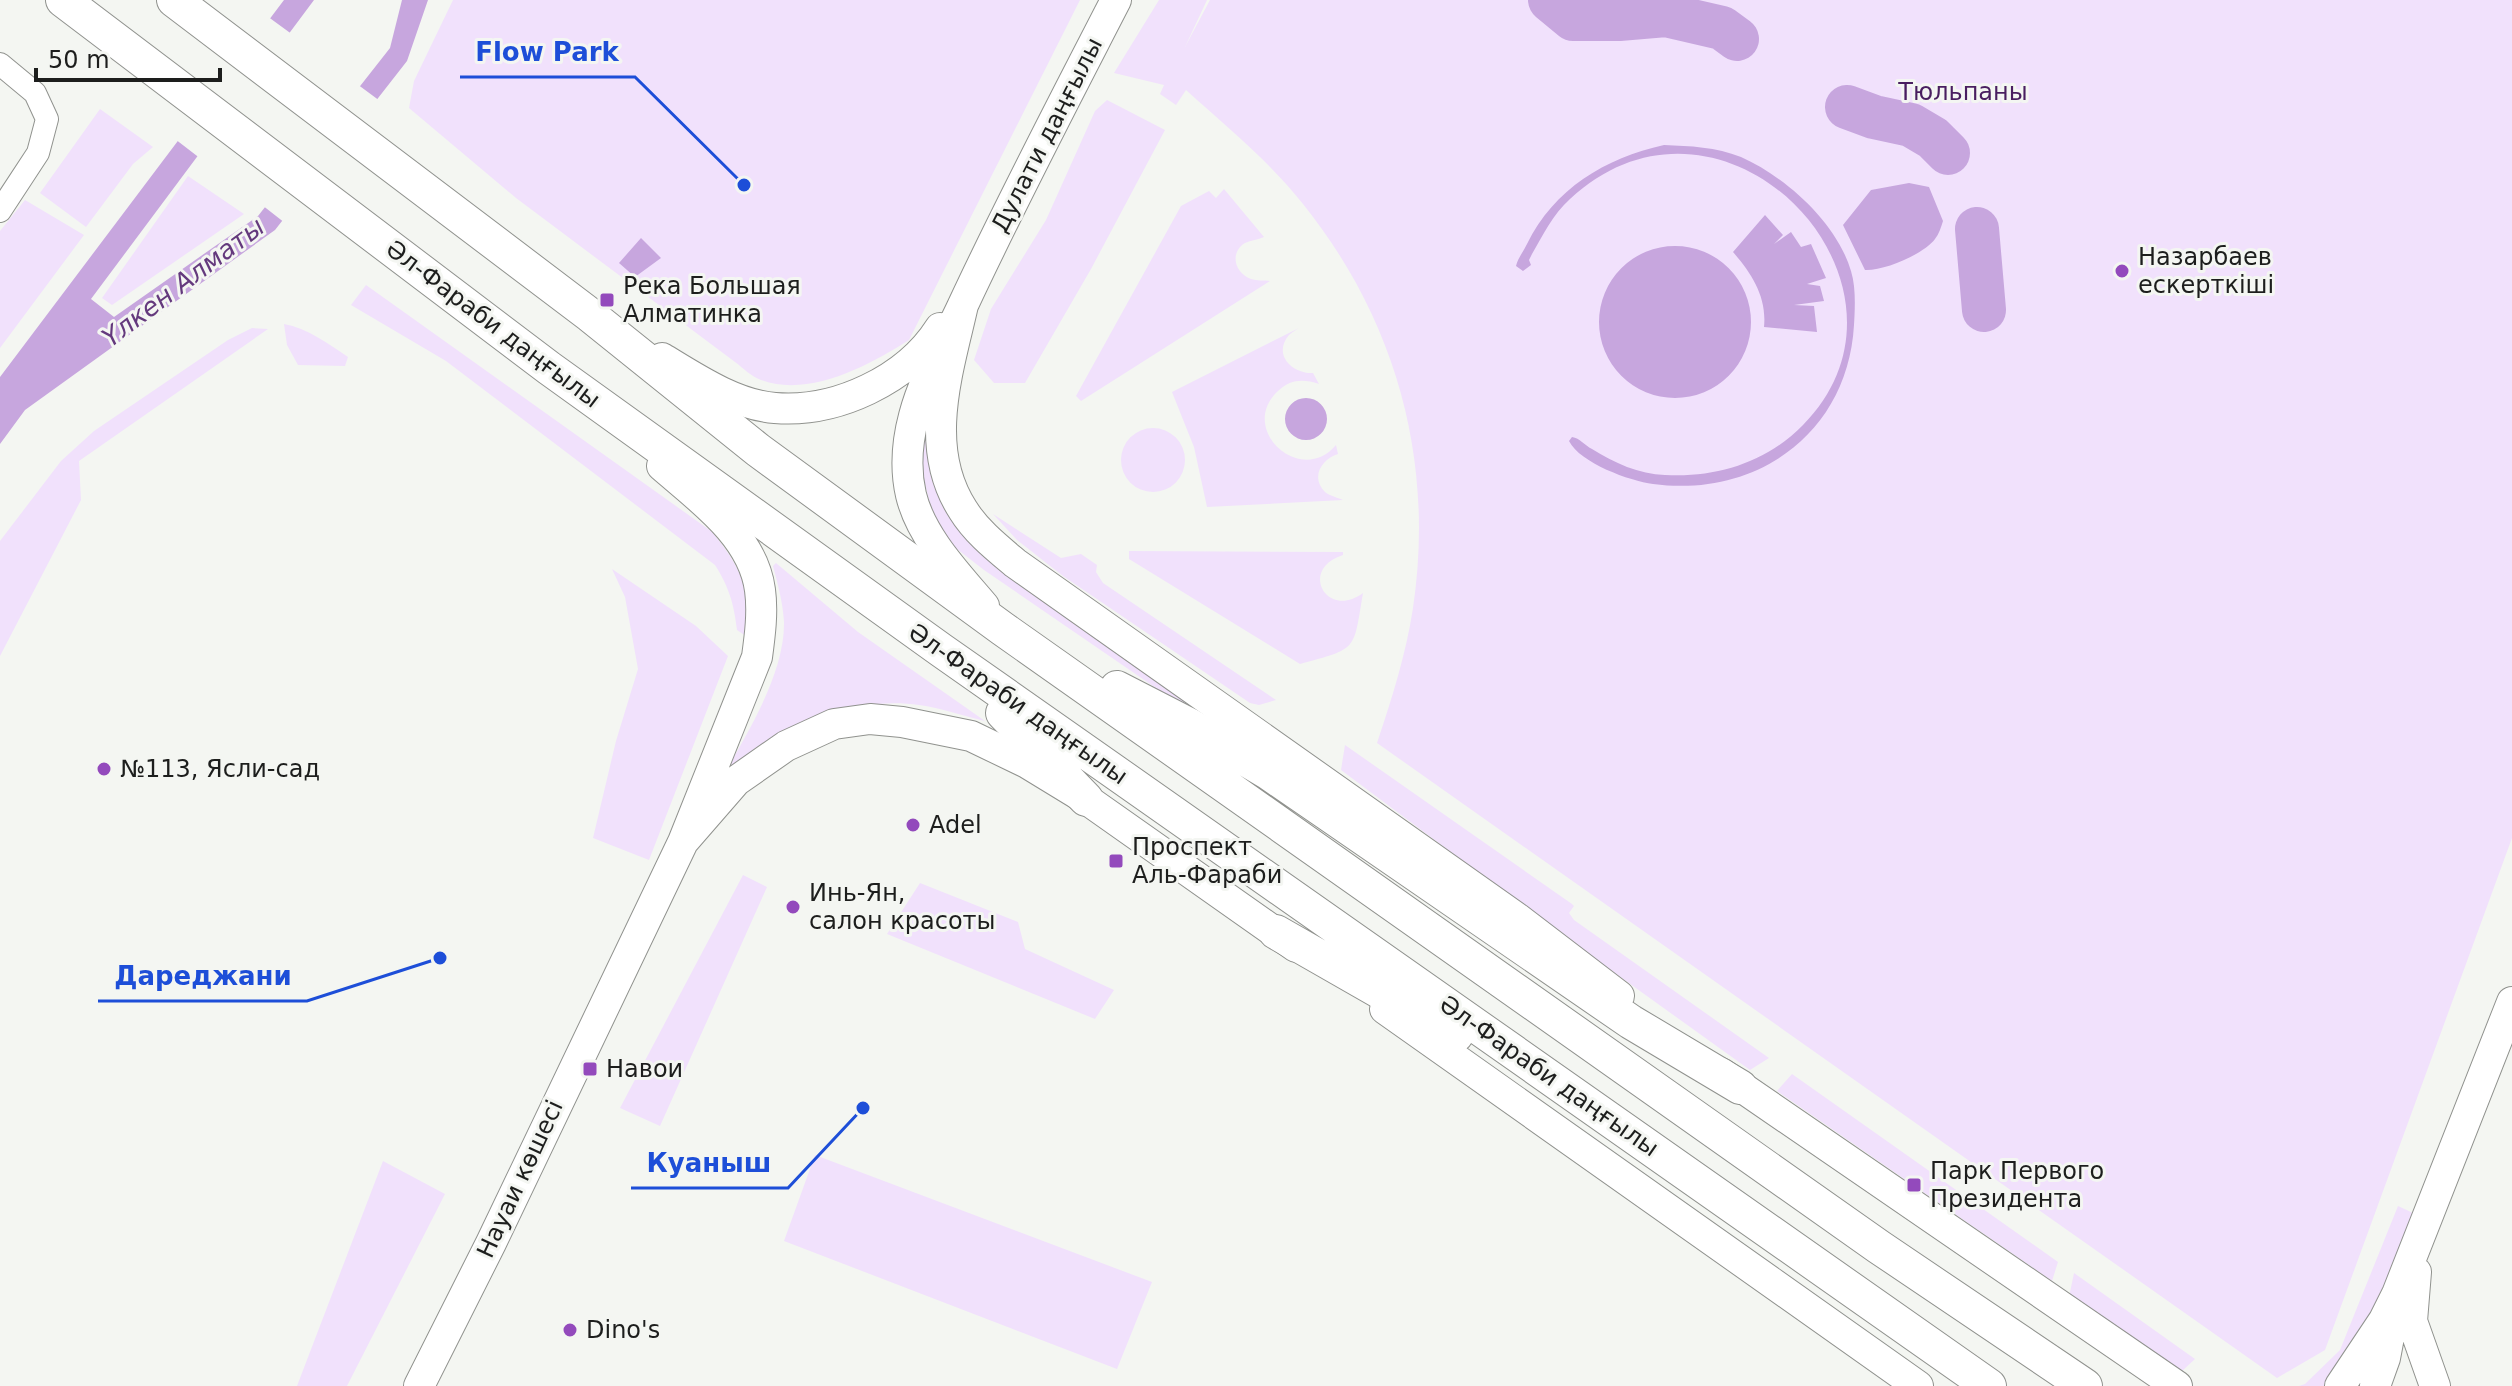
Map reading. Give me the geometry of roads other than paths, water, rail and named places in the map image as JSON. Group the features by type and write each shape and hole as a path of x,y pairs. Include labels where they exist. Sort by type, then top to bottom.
{"main road":[{"path":"35,0 126,47"},
{"name":"Әл-Фараби даңғылы","path":"63,0 549,368 941,650 1989,1386"},
{"name":"Әл-Фараби даңғылы","path":"174,0 590,315 758,450 1003,629 1867,1239 2085,1386"},
{"path":"1003,629 1189,725 1269,773 1631,1022 1740,1087"},
{"path":"941,650 1086,799"},
{"path":"1276,932 1654,1149"}],"street":[{"name":"Дулати даңғылы","path":"979,270 1116,0"},
{"path":"0,64 35,93 47,119 38,153 0,211"},
{"path":"979,270 914,414 907,467 911,497 924,527 940,552 1003,629"},
{"path":"590,315 700,381 746,402 774,408 808,406 848,397 883,383 913,361 933,340 979,270"},
{"path":"963,305 940,421 941,453 950,485 963,510 984,536 1015,563 1517,918 1740,1087 2177,1386"},
{"name":"Науаи көшесі","path":"419,1386 683,842 757,657 761,626 760,588 750,559 717,513 549,368"},
{"name":"Науаи көшесі","path":"683,842 736,781 786,746 834,724 870,719 971,736 1027,763 1086,799"},
{"name":"Әл-Фараби даңғылы","path":"1086,799 1918,1386"},
{"path":"2340,1386 2384,1320 2397,1294 2512,1002"},
{"path":"2420,1238 2412,1321 2435,1386"},
{"path":"2375,1386 2385,1358 2397,1294"}],"water":[{"name":"Үлкен Алматы","path":"284,0 314,0 91,299 114,317 258,216 390,48 402,0 428,0 407,61 275,230 25,410 0,444 0,377"},
{"path":"1664,145 1703,148 1741,157 1792,189 1834,236 1851,271 1854,291 1854,325 1848,363 1835,397 1815,426 1791,450 1761,468 1728,480 1692,486 1653,484 1619,475 1584,457 1569,441 1575,438 1618,463 1655,474 1703,474 1757,458 1774,449 1803,425 1839,369 1846,311 1831,254 1796,206 1748,171 1691,154 1630,162 1570,199 1544,232 1529,260 1531,265 1523,271 1516,266 1538,224 1567,192 1622,158"},
{"path":"1909,183 1929,187 1943,221 1938,235 1930,245 1913,256 1893,265 1865,270 1843,225 1871,190"},
{"path":"1765,215 1783,235 1774,244 1791,232 1801,247 1811,244 1826,278 1807,284 1820,286 1824,301 1794,305 1814,306 1817,332 1764,327 1763,306 1757,286 1733,252"},
{"path":"641,238 661,258 635,277 619,263"},
{"path":"1675,246 1704,252 1729,268 1745,293 1751,322 1745,351 1729,376 1704,392 1675,398 1646,392 1621,376 1605,351 1599,322 1605,293 1621,268 1646,252"},
{"path":"1306,398 1321,404 1327,419 1321,434 1306,440 1291,434 1285,419 1291,404"}],"waterway":[{"path":"1550,0 1573,19 1666,15 1722,28 1737,39"},
{"path":"1847,107 1911,125 1933,138 1948,153"},
{"path":"1977,229 1984,310"}],"place":[{"name":"Flow Park","path":"744,185"},
{"name":"Назарбаев ескерткіші","path":"2122,271"},
{"name":"Река Большая Алматинка","path":"607,300"},
{"name":"№113, Ясли-сад","path":"104,769"},
{"name":"Adel","path":"913,825"},
{"name":"Проспект Аль-Фараби","path":"1116,861"},
{"name":"Инь-Ян, салон красоты","path":"793,907"},
{"name":"Дареджани","path":"440,958"},
{"name":"Навои","path":"590,1069"},
{"name":"Куаныш","path":"863,1108"},
{"name":"Парк Первого Президента","path":"1914,1185"},
{"name":"Dino's","path":"570,1330"}],"park label":[{"name":"Тюльпаны","path":"1963,92"}]}
